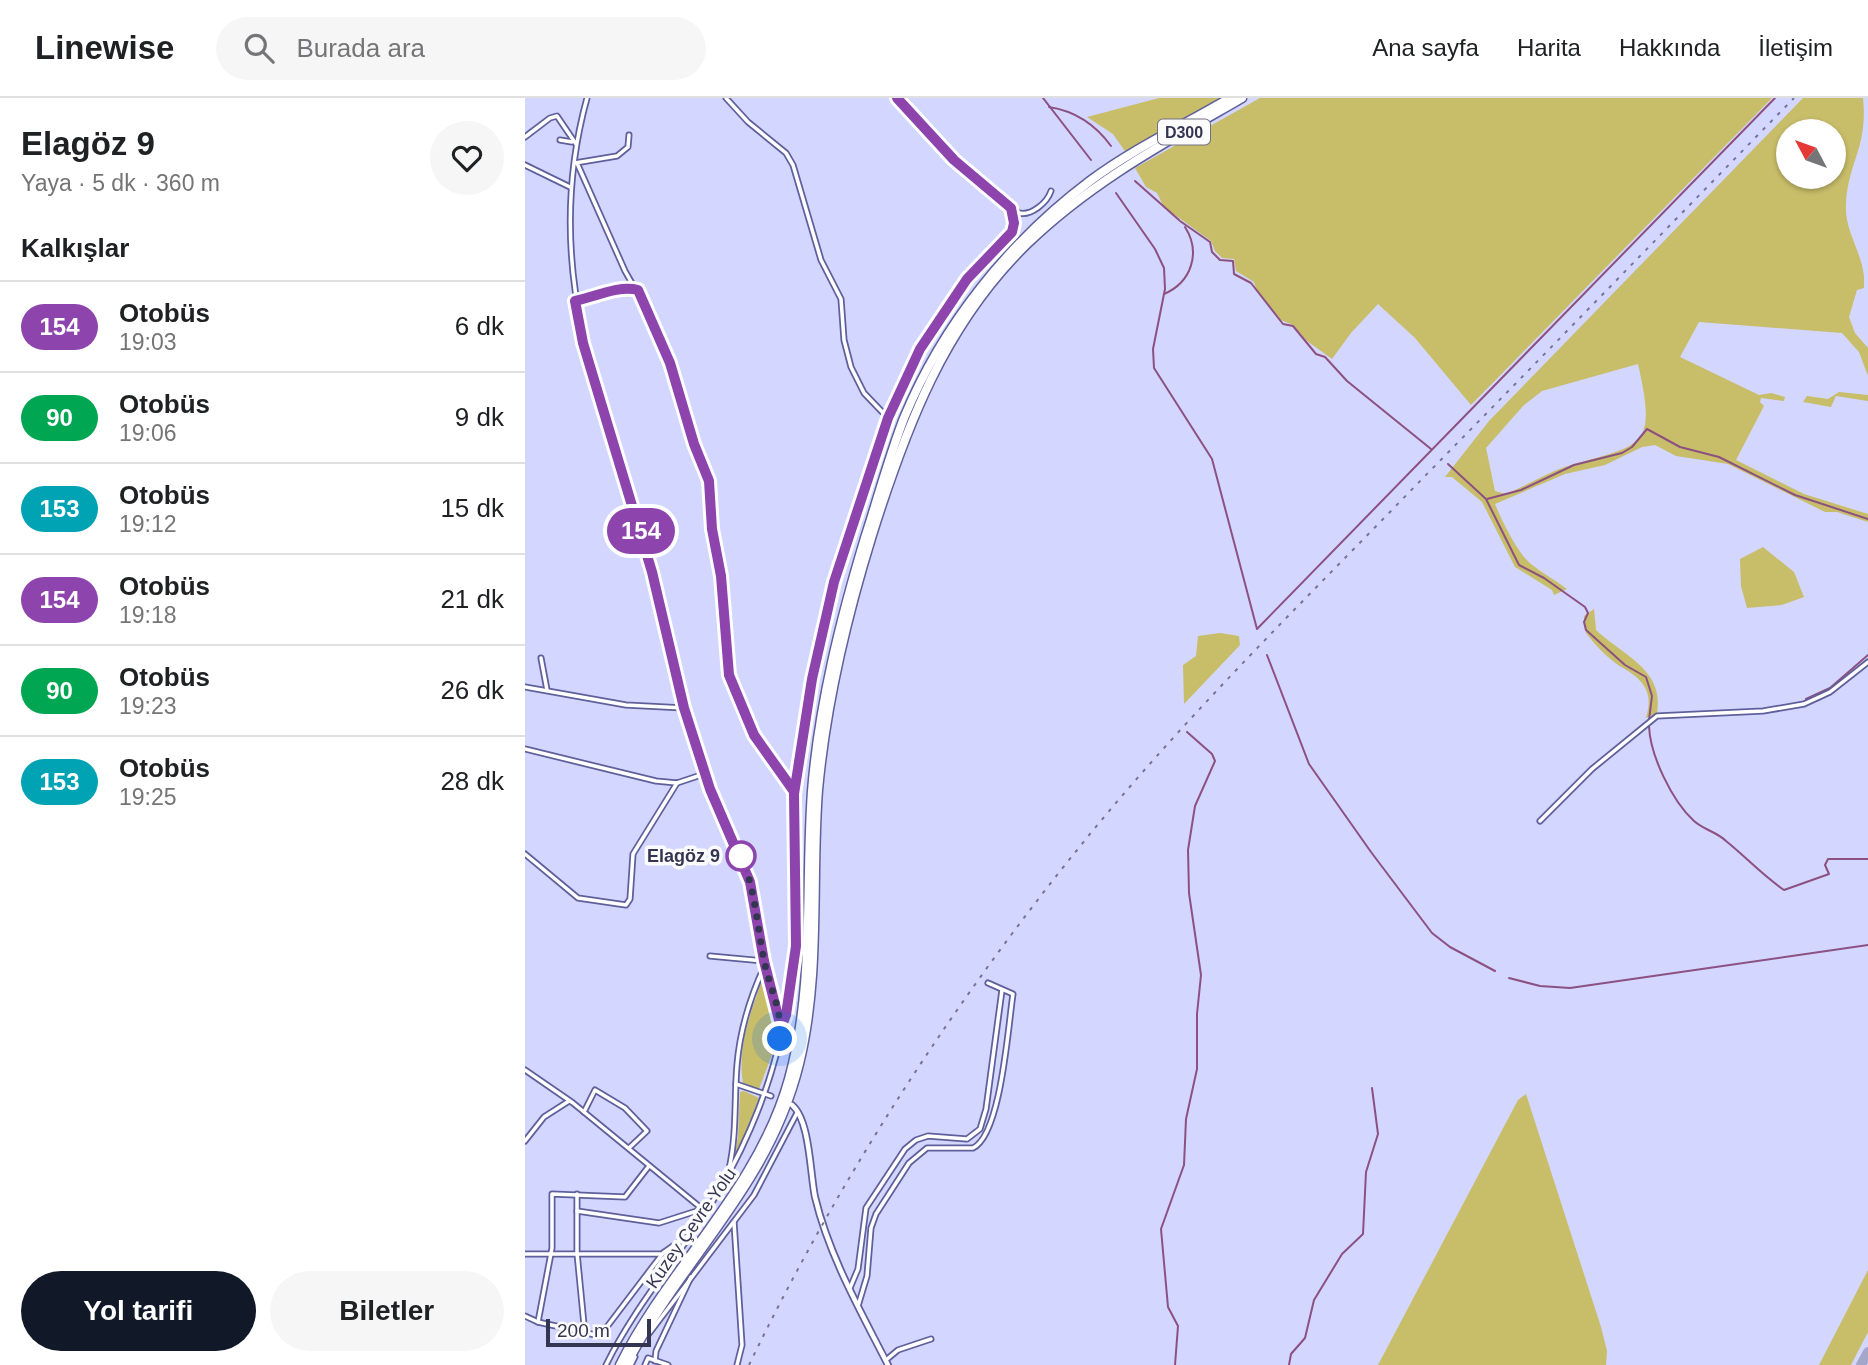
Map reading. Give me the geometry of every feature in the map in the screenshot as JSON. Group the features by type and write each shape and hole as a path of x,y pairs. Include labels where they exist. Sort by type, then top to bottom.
{"highway":[{"name":"D300","path":"1093,183 1230,98"},
{"name":"D300","path":"1125,163 1242,98"},
{"name":"Kuzey Çevre Yolu","path":"620,1365 655,1306 739,1190 768,1134 788,1083 803,1002 813,790 825,696 842,614 904,418 948,333 983,285 1023,240 1093,183"},
{"name":"Kuzey Çevre Yolu","path":"629,1365 660,1309 743,1194 774,1135 793,1084 807,1016 818,791 832,689 855,590 910,421 941,355 987,288 1026,245 1093,183"}],"street":[{"path":"587,98 574,143 569,245 583,343 652,572 684,708 704,774 747,872 758,918 764,963 781,1028"},
{"path":"726,98 748,122 786,153 793,165 821,260 841,299 844,341 851,367 864,393 888,418"},
{"path":"897,98 954,160 1020,214 1028,213 1046,201 1051,191"},
{"path":"525,138 556,116 561,118 574,143"},
{"path":"575,163 619,155 628,147 629,135"},
{"path":"560,140 574,143"},
{"path":"575,163 625,271 638,290 670,363 694,444 709,481 712,529 721,576 729,675 754,735 794,794"},
{"path":"525,165 571,188"},
{"path":"606,1365 635,1313 727,1177 762,1093 788,1005 796,946 794,794 812,679 834,582 888,418 925,341 967,279 1012,232 1014,223 1011,208"},
{"path":"575,301 621,288 638,290"},
{"path":"541,658 547,690"},
{"path":"1540,821 1585,775 1657,716 1763,711 1804,704 1830,692 1868,663"},
{"path":"525,687 626,705 684,708"},
{"path":"525,749 638,777 677,783 704,774"},
{"path":"525,854 578,898 627,905 631,899 633,854 677,783"},
{"path":"710,956 764,963"},
{"path":"727,1177 735,1132 736,1084 745,1017 764,963"},
{"path":"858,1306 867,1276 874,1219 885,1196 907,1166 924,1149 970,1149 980,1144 989,1132 1001,1083 1013,994 988,984"},
{"path":"850,1288 858,1269 866,1208 907,1146 927,1136 967,1139 981,1129 1002,990"},
{"path":"525,1070 569,1101 705,1211"},
{"path":"736,1084 771,1096"},
{"path":"583,1112 595,1090 625,1108 647,1131 629,1148"},
{"path":"525,1140 539,1122 569,1101"},
{"path":"792,1105 798,1111 818,1208 858,1306 887,1362 898,1350 931,1339"},
{"path":"629,1365 657,1320 754,1195 798,1111"},
{"path":"538,1322 552,1253 551,1195 555,1192 627,1196 649,1166"},
{"path":"577,1194 577,1253 585,1335"},
{"path":"577,1211 659,1223 705,1211"},
{"path":"734,1222 742,1345 737,1365"},
{"path":"525,1316 596,1337 604,1333 662,1254 690,1234"},
{"path":"525,1254 662,1254"},
{"path":"655,1361 656,1351 688,1289 691,1274"},
{"path":"645,1365 648,1358 668,1365"}],"shaded area":[{"path":"1159,98 1220,98 1127,154 1113,134 1087,117"},
{"path":"1260,98 1772,98 1471,405 1415,338 1378,304 1351,333 1332,359 1307,341 1293,325 1281,320 1257,291 1254,282 1236,271 1234,259 1222,258 1211,241 1164,207 1157,193 1146,187 1135,168"},
{"path":"1803,98 1863,98 1863,130 1850,177 1846,214 1864,277 1864,288 1857,290 1849,317 1855,333 1868,348 1868,376 1859,352 1842,333 1699,322 1680,357 1759,395 1771,393 1785,397 1784,401 1761,398 1760,402 1764,406 1736,460 1804,494 1868,514 1868,522 1837,512 1825,512 1728,464 1676,456 1655,445 1642,447 1605,465 1565,474 1495,504 1510,536 1526,559 1567,589 1554,595 1552,590 1515,567 1482,502 1452,477 1445,477 1489,421 1776,126 1776,189 1846,189 1846,119 1783,119","holes":["1638,364 1644,392 1644,427 1639,438 1629,446 1563,468 1506,494 1495,491 1486,448 1524,405 1542,391"]},
{"path":"1839,392 1868,395 1868,401 1836,396 1831,407 1803,402 1807,396 1828,399"},
{"path":"1763,547 1794,572 1804,597 1782,605 1747,608 1741,586 1740,559"},
{"path":"1594,609 1596,630 1630,656 1649,675 1658,699 1657,714 1646,718 1649,701 1642,683 1608,657 1586,633 1584,616"},
{"path":"1220,633 1239,636 1240,645 1184,704 1183,665 1196,656 1198,636"},
{"path":"765,982 778,1018 779,1036 759,1089 743,1083 742,1057 753,1007 761,983"},
{"path":"744,1091 759,1098 733,1164 738,1137 740,1092"},
{"path":"1526,1094 1601,1327 1607,1351 1606,1365 1378,1365 1518,1100"},
{"path":"1868,1270 1868,1332 1851,1365 1819,1365"}],"waterway":[{"path":"1043,98 1091,160"},
{"path":"1116,193 1155,249 1164,268 1165,289 1153,349 1154,368 1212,459 1257,629 1775,98"},
{"path":"1049,107 1084,120 1111,146"},
{"path":"1135,181 1179,220"},
{"path":"1180,221 1210,242 1212,252 1220,260 1233,261 1234,274 1251,283 1283,324 1293,326 1316,354 1325,357 1347,381 1431,449"},
{"path":"1164,294 1181,282 1191,265 1192,246 1185,227"},
{"path":"1487,499 1521,490 1574,465 1622,453 1632,447 1647,429 1680,447 1719,457 1795,495 1868,519"},
{"path":"1448,464 1486,499 1519,565 1544,578 1585,607 1588,613 1584,622 1586,630 1625,665 1646,677 1652,696 1649,720"},
{"path":"1267,655 1309,764 1371,852 1432,933 1450,947 1495,971"},
{"path":"1806,699 1830,688 1868,655"},
{"path":"1649,726 1658,764 1670,790 1686,812 1784,890 1829,874 1825,865 1828,859 1868,859"},
{"path":"1175,1365 1178,1326 1168,1307 1161,1229 1184,1165 1186,1119 1197,1069 1197,1014 1201,975 1189,893 1188,850 1195,806 1215,761 1212,754 1187,732"},
{"path":"1509,978 1540,986 1570,988 1868,945"},
{"path":"1289,1365 1291,1354 1305,1338 1314,1300 1342,1254 1363,1234 1366,1172 1378,1134 1372,1088"}],"taxiway":[{"path":"1861,1365 1868,1352"}],"railway":[{"path":"749,1365 783,1297 857,1165 938,1037 1027,915 1114,805 1243,662 1794,98"}],"bus line":[{"name":"154","path":"793,790 754,735 729,675 724,647 721,576 712,529 709,481 654,322 638,290 621,288 575,301 583,343 652,572 684,708 710,789 736,843 750,882 764,961 781,1028 786,1015 796,946 797,892 793,849 794,794 799,750 834,582 888,418 920,349 967,279 1012,232 1014,225 1011,208 954,160 897,98"}],"place":[{"name":"Elagöz 9","path":"741,856"}],"route":[{"path":"741,856 753,894 764,961 779,1014 780,1039"}]}
